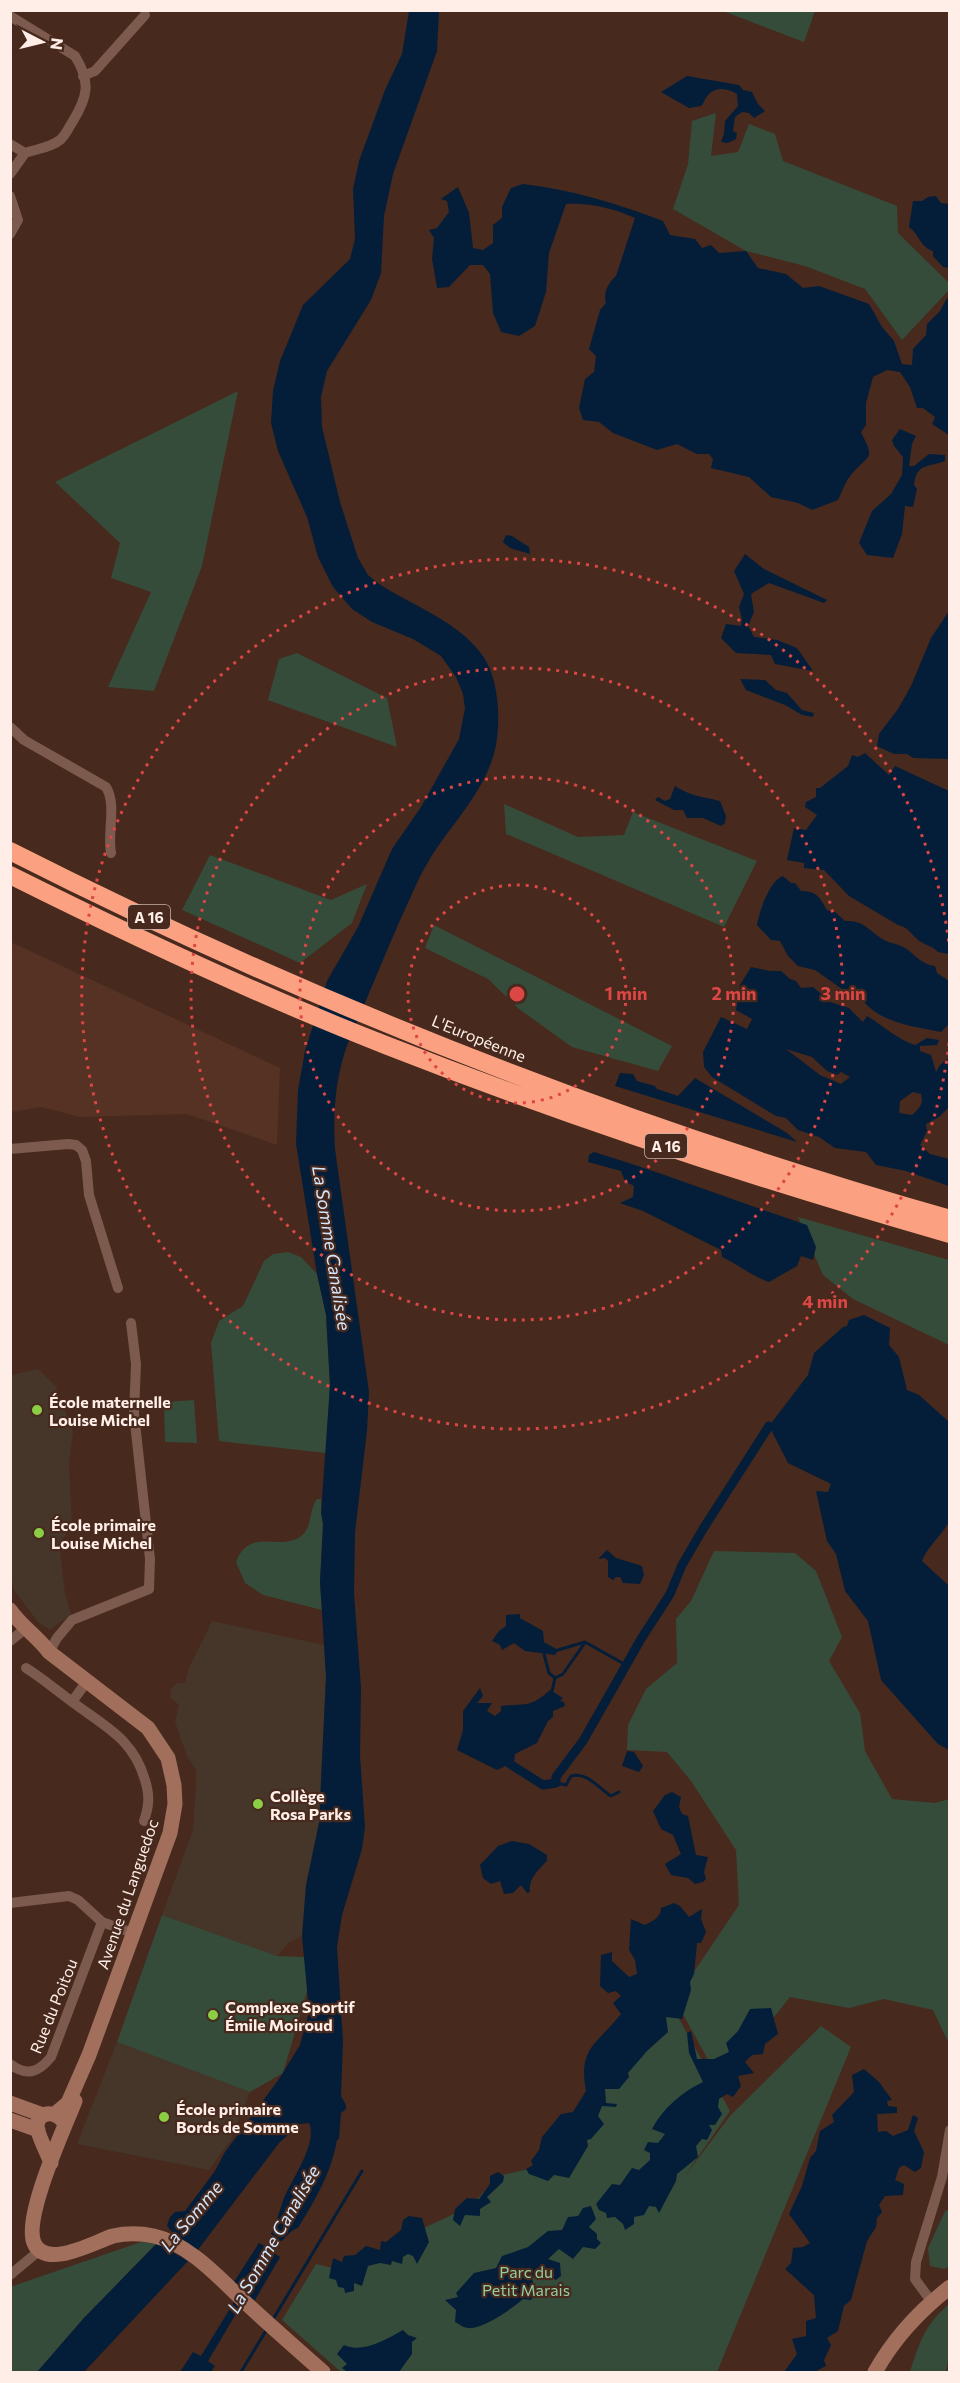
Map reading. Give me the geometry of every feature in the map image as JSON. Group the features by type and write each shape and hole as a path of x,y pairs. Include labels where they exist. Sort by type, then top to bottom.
{"highway":[{"name":"L'Européenne","path":"10,851 289,981 396,1026 662,1128 824,1182 950,1219"},
{"name":"A 16","path":"10,875 280,1001 387,1046 652,1142 950,1234"}],"street":[{"path":"83,76 95,71 145,15"},
{"path":"10,174 25,153 53,145 62,139 86,98 83,76 75,56 12,21"},
{"path":"10,144 25,153"},
{"path":"10,196 18,220 10,234"},
{"path":"10,727 24,740 106,787 112,796 109,840 111,853"},
{"path":"10,1149 68,1144 76,1145 82,1150 86,1161 89,1195 118,1288"},
{"path":"49,1652 72,1620 149,1589 150,1560 134,1414 136,1364 131,1323"},
{"name":"Avenue du Languedoc","path":"11,1610 16,1631 43,1644 49,1652 148,1728 168,1758 174,1785 175,1804 170,1833 89,2055 88,2066 50,2126 51,2163 33,2224 34,2243 40,2250"},
{"path":"26,1668 53,1685 113,1732 133,1751 140,1764 150,1804 144,1821"},
{"path":"72,1702 87,1681"},
{"path":"10,1903 69,1896 78,1900 102,1922 133,1933"},
{"name":"Rue du Poitou","path":"10,2064 18,2069 33,2072 40,2070 51,2057 102,1922"},
{"path":"10,2103 50,2126"},
{"path":"10,2120 50,2126"},
{"path":"931,2301 915,2279 916,2262 942,2177 950,2130"},
{"path":"10,2275 40,2250 60,2255 125,2234 162,2238 191,2255 228,2286 323,2373"},
{"path":"875,2373 898,2336 931,2301 950,2287"}],"shaded area":[{"path":"11,942 280,1068 277,1145 187,1114 80,1117 41,1107 11,1112"},
{"name":"École primaire Louise Michel","path":"38,1369 56,1387 73,1432 69,1464 72,1527 63,1538 60,1550 65,1594 71,1614 50,1630 38,1622 13,1589 11,1576 11,1375"},
{"name":"Collège Rosa Parks","path":"212,1621 324,1645 326,1677 319,1823 306,1885 302,1936 289,1942 277,1956 162,1915 193,1830 196,1786 196,1770 187,1756 175,1722 179,1705 171,1698 170,1690 177,1683 185,1683 189,1668"},
{"name":"École primaire Bords de Somme","path":"117,2042 250,2092 230,2141 209,2170 77,2144"}],"green space":[{"path":"723,11 815,11 804,42"},
{"path":"716,113 711,156 738,152 749,124 775,134 783,161 897,206 898,233 950,284 949,290 902,340 865,289 805,266 746,251 673,209 688,164 692,121"},
{"path":"238,391 202,566 154,691 108,687 151,592 111,578 120,543 55,482"},
{"path":"297,653 387,698 397,747 268,700 279,659"},
{"path":"504,804 578,837 624,835 633,812 757,861 724,927 506,834"},
{"path":"210,855 331,900 367,884 352,923 300,963 182,910"},
{"path":"434,925 672,1046 658,1071 572,1047 519,1009 488,979 425,948"},
{"path":"798,1217 949,1260 949,1345 853,1299 823,1275"},
{"path":"288,1252 301,1257 317,1274 326,1315 330,1385 326,1453 219,1441 211,1343 219,1321 243,1306 264,1261 273,1254"},
{"path":"194,1400 197,1443 165,1442 164,1402"},
{"path":"317,1499 321,1499 323,1524 320,1582 322,1610 263,1595 245,1583 236,1562 248,1545 256,1542 291,1541 300,1537 307,1529"},
{"path":"714,1551 795,1553 816,1571 842,1637 829,1661 860,1713 865,1751 892,1799 935,1803 949,1799 949,2044 933,2010 884,1999 849,2008 790,1997 721,2083 675,2000 739,1905 736,1850 691,1781 667,1752 627,1750 628,1725 646,1689 677,1663 676,1619 691,1601"},
{"name":"Complexe Sportif Émile Moiroud","path":"162,1915 277,1956 305,1957 308,1988 283,2073 250,2092 117,2042"},
{"name":"Parc du Petit Marais","path":"661,1986 730,2111 682,2180 730,2116 821,2026 851,2047 717,2372 341,2372 282,2320 316,2264 345,2271 411,2234 471,2206 498,2176 555,2163"},
{"path":"949,2210 949,2267 944,2269 930,2266 928,2248 945,2211"},
{"path":"141,2242 157,2243 83,2319 37,2372 11,2372 10,2287"},
{"path":"949,2304 950,2349 946,2372 910,2372 928,2327"}],"water":[{"path":"409,11 439,11 437,51 393,174 384,216 381,273 371,300 327,371 321,397 322,427 340,502 358,558 368,575 375,581 447,623 473,643 489,666 493,678 498,705 498,733 488,771 427,864 401,918 348,1043 340,1069 336,1095 335,1149 369,1392 367,1431 355,1532 354,1593 361,1688 360,1756 365,1827 362,1849 342,1915 337,1947 343,2041 341,2096 346,2109 341,2113 339,2139 322,2186 298,2228 288,2235 273,2252 280,2257 255,2300 240,2307 208,2361 215,2366 211,2372 180,2372 193,2352 201,2356 234,2302 234,2282 259,2243 266,2247 274,2236 271,2234 284,2198 307,2151 311,2131 309,2123 300,2124 279,2143 197,2251 170,2230 167,2225 170,2217 175,2212 185,2211 279,2079 300,2045 309,2012 302,1936 306,1885 319,1823 326,1677 320,1582 323,1524 321,1513 330,1385 326,1315 296,1144 298,1090 305,1051 327,981 358,927 392,849 421,807 459,739 465,708 463,694 456,677 441,656 413,639 372,622 352,609 333,587 318,557 307,517 278,451 271,423 273,391 280,361 303,305 350,259 355,239 353,189 359,161 385,90 402,54"},
{"path":"687,76 739,85 743,90 752,92 758,104 765,111 754,118 749,113 742,112 735,117 733,131 737,133 736,139 728,143 721,142 725,121 738,106 737,94 719,89 712,91 701,106 689,108 661,92"},
{"path":"523,184 594,198 628,208 663,221 670,235 695,239 702,248 711,245 719,253 746,251 758,268 786,274 803,288 819,286 869,304 882,327 894,341 902,364 912,365 913,349 926,335 927,324 949,298 949,435 932,424 935,417 923,408 917,408 910,387 900,372 887,370 873,377 866,403 866,425 861,432 868,448 868,456 849,478 838,500 812,510 798,503 771,497 749,477 711,468 713,459 709,454 697,454 677,444 657,450 613,433 599,422 583,420 579,408 585,379 594,372 596,356 589,349 600,310 606,303 607,288 616,276 635,218 601,207 566,204 549,253 546,292 535,326 519,336 501,332 493,313 490,274 483,265 470,265 449,287 437,288 432,259 434,238 429,230 437,228 449,212 447,201 441,199 458,187 469,213 473,248 483,250 493,243 493,225 502,218 502,207 511,188"},
{"path":"936,196 941,203 949,204 949,268 943,267 933,256 933,251 925,247 909,227 913,201 922,201"},
{"path":"900,429 916,436 912,444 909,466 914,466 929,454 945,455 945,461 924,467 915,478 914,485 917,489 913,507 905,506 902,534 893,558 867,555 859,543 872,511 891,494 902,475 903,457 892,440"},
{"path":"506,535 512,536 529,547 530,554 510,548 503,542"},
{"path":"745,554 764,569 827,600 824,603 769,583 751,594 754,612 748,626 754,637 777,640 797,648 813,671 775,664 771,655 736,653 721,638 726,624 741,626 739,607 744,594 734,571"},
{"path":"949,611 949,759 913,758 907,754 894,754 877,746 879,734 898,709 911,686 931,638"},
{"path":"740,679 765,680 776,690 787,693 802,710 814,713 813,717 802,715 785,705 746,690"},
{"path":"865,753 889,775 895,766 949,791 949,954 938,952 920,941 909,930 849,896 824,870 804,868 804,863 787,860 794,828 806,830 817,815 805,807 806,802 816,797 816,788 820,788 848,766 852,755 858,757"},
{"path":"675,786 692,794 720,801 726,816 725,823 721,826 703,818 687,818 683,810 674,810 655,800 658,797 665,801 670,799"},
{"path":"783,876 791,883 795,883 801,891 814,894 827,910 835,912 845,921 863,925 886,941 903,947 924,962 935,966 937,973 949,981 950,1023 941,1032 897,1022 877,1013 861,998 852,996 815,970 798,966 788,956 780,941 771,940 757,925 770,890"},
{"path":"751,967 781,971 796,981 801,988 813,987 830,1002 849,1008 863,1022 867,1016 908,1042 915,1045 927,1038 939,1040 937,1045 920,1046 920,1051 931,1055 936,1072 940,1065 949,1058 949,1107 939,1117 926,1124 927,1131 920,1145 930,1154 949,1159 949,1186 906,1171 876,1165 866,1152 835,1148 819,1137 798,1130 786,1118 776,1116 712,1077 704,1067 703,1052 721,1017 747,1029 752,1019 736,1010 740,985","holes":["786,1049 812,1057 827,1071 837,1075 841,1072 850,1077 841,1084 820,1075","913,1092 921,1094 922,1101 919,1108 912,1115 899,1113 900,1101"]},
{"path":"620,1073 633,1074 637,1081 678,1096 695,1078 787,1133 797,1142 615,1086"},
{"path":"594,1152 807,1225 816,1247 813,1260 801,1256 797,1266 769,1282 756,1276 722,1257 721,1250 643,1211 620,1203 633,1197 634,1186 625,1181 621,1171 588,1162 589,1155"},
{"path":"864,1315 890,1328 889,1345 899,1357 907,1390 919,1395 949,1422 949,1522 922,1561 949,1586 949,1750 938,1744 881,1680 868,1621 845,1591 836,1554 827,1541 816,1491 828,1492 831,1484 788,1463 769,1426 808,1375 814,1353 847,1326 849,1320"},
{"path":"607,1550 616,1558 642,1566 644,1575 640,1584 623,1583 620,1577 613,1580 608,1577 608,1561 605,1558 598,1559"},
{"path":"520,1614 520,1618 543,1631 544,1642 558,1650 555,1655 525,1651 514,1643 502,1650 500,1645 492,1641 506,1626 506,1615"},
{"path":"480,1688 483,1696 477,1703 492,1703 487,1711 495,1716 501,1711 501,1706 532,1703 550,1690 563,1698 560,1701 564,1702 565,1706 553,1711 553,1717 548,1721 537,1743 515,1754 514,1762 497,1770 457,1750 463,1730 463,1711"},
{"path":"627,1751 634,1752 643,1766 639,1772 622,1766"},
{"path":"672,1792 681,1797 679,1807 682,1814 688,1816 696,1855 708,1857 704,1872 706,1879 703,1882 695,1884 688,1878 671,1875 665,1864 681,1854 673,1835 661,1829 653,1811 665,1795"},
{"path":"512,1841 529,1844 547,1855 547,1861 534,1875 530,1892 527,1893 521,1885 513,1893 504,1894 500,1881 491,1884 483,1878 480,1865 498,1846"},
{"path":"674,1903 680,1906 689,1917 702,1909 701,1919 706,1932 701,1943 697,1943 694,1974 690,1982 691,1990 682,2019 666,2017 668,2032 628,2073 629,2077 619,2089 605,2089 606,2103 617,2104 616,2107 602,2106 598,2116 604,2124 591,2139 587,2140 588,2146 569,2178 554,2175 548,2181 529,2174 526,2169 533,2165 531,2161 539,2150 542,2137 561,2114 573,2112 586,2091 585,2065 591,2048 621,2014 613,2003 621,1996 616,1991 608,1993 600,1986 601,1955 612,1952 612,1961 629,1977 637,1974 635,1960 629,1950 631,1919 645,1925 658,1917 661,1908"},
{"path":"771,2008 778,2034 765,2044 763,2054 752,2055 745,2062 754,2073 738,2076 741,2086 733,2097 727,2094 719,2099 718,2107 722,2114 715,2125 709,2125 712,2130 707,2140 702,2139 696,2146 698,2157 677,2174 676,2181 659,2213 656,2207 649,2206 644,2215 634,2217 634,2224 625,2230 623,2224 615,2217 607,2218 606,2213 599,2210 596,2204 612,2184 620,2185 632,2168 639,2170 650,2160 650,2153 644,2150 648,2142 658,2143 665,2134 652,2129 656,2121 674,2101 703,2082 689,2053 687,2033 691,2031 697,2059 714,2059 729,2052 726,2043 738,2031 750,2009"},
{"path":"864,2069 879,2082 892,2100 887,2101 888,2106 897,2107 897,2113 877,2114 878,2132 886,2131 893,2136 908,2130 913,2115 918,2118 914,2131 924,2152 921,2168 915,2172 904,2165 899,2168 895,2180 904,2184 903,2195 885,2196 879,2205 882,2212 867,2241 851,2300 844,2306 838,2331 827,2338 831,2345 824,2360 826,2366 814,2372 784,2372 797,2354 792,2339 806,2336 806,2321 816,2318 814,2295 785,2269 791,2263 793,2248 803,2247 810,2243 789,2214 802,2186 810,2158 816,2151 820,2131 834,2122 832,2115 854,2092 852,2075"},
{"path":"498,2172 504,2176 503,2182 487,2197 491,2202 480,2209 480,2216 465,2215 460,2226 453,2220 455,2209 467,2198 479,2199 490,2184 490,2176"},
{"path":"591,2206 596,2219 589,2227 597,2234 597,2239 601,2243 595,2249 583,2247 573,2259 559,2249 548,2259 560,2263 561,2276 556,2280 538,2272 532,2279 536,2291 531,2300 523,2299 497,2318 481,2326 468,2328 455,2322 456,2310 445,2300 458,2297 456,2293 474,2273 496,2268 502,2256 528,2247 548,2231 562,2230 568,2217 578,2216 583,2208"},
{"path":"409,2216 422,2218 429,2242 417,2264 413,2256 408,2254 403,2257 402,2264 392,2261 391,2265 380,2263 368,2266 362,2286 354,2283 354,2291 345,2293 344,2288 338,2287 336,2280 329,2278 333,2258 342,2262 344,2256 355,2255 366,2246 380,2250 381,2241 386,2242 401,2230 403,2220"},
{"path":"157,2243 188,2261 84,2372 37,2372 83,2319"},
{"path":"403,2330 408,2335 417,2338 412,2342 412,2354 399,2372 347,2372 342,2368 347,2364 337,2354 344,2345 366,2347"}],"waterway":[{"path":"510,1764 543,1785 556,1783 556,1777 583,1741 641,1639 670,1594 682,1565 703,1529 769,1426"},
{"path":"558,1650 585,1642 626,1665"},
{"path":"555,1678 563,1674 584,1644"},
{"path":"544,1654 549,1673 555,1678 552,1691"},
{"path":"556,1783 566,1785 571,1776 577,1775 592,1781 611,1796 619,1792"},
{"path":"272,2321 362,2171"},
{"path":"241,2372 267,2329"}],"place":[{"name":"École maternelle Louise Michel","path":"37,1410"},
{"name":"École primaire Louise Michel","path":"39,1533"},
{"name":"Collège Rosa Parks","path":"258,1804"},
{"name":"Complexe Sportif Émile Moiroud","path":"213,2015"},
{"name":"École primaire Bords de Somme","path":"164,2117"}],"water label":[{"name":"La Somme Canalisée","path":"332,1248"},
{"name":"La Somme","path":"191,2216"},
{"name":"La Somme Canalisée","path":"273,2239"}]}
